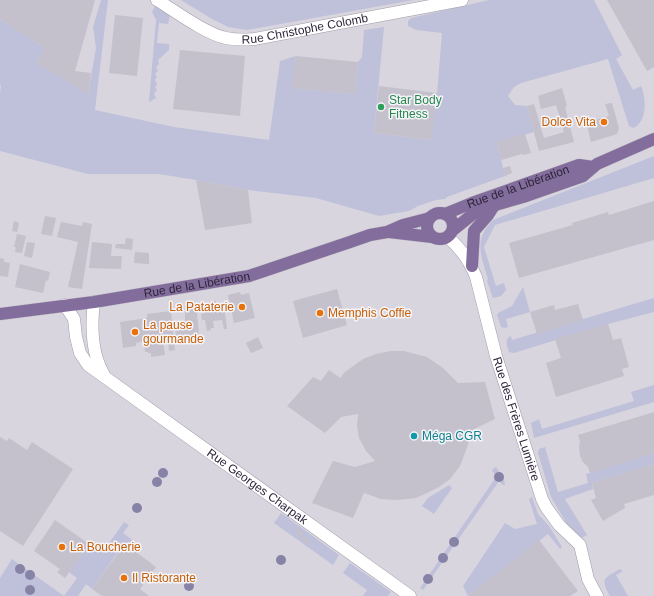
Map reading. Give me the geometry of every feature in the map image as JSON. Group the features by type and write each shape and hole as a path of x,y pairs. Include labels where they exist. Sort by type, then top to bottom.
{"main road":[{"name":"Rue de la Libération","path":"451,233 468,216 478,210 523,197 583,176 597,164 654,140"},
{"name":"Rue de la Libération","path":"445,214 579,165 593,167"},
{"path":"472,266 474,231 488,215 495,204"},
{"path":"437,214 445,214 453,222 451,233 440,239 432,236 427,228 430,218 437,214"},
{"name":"Rue de la Libération","path":"387,232 403,224 430,218"},
{"name":"Rue de la Libération","path":"0,314 94,302 249,276 370,235 387,232 432,236"}],"street":[{"name":"Rue Christophe Colomb","path":"156,0 209,31 224,38 241,40 254,39 462,0"},
{"name":"Rue des Frères Lumière","path":"451,233 472,266 498,362 542,499 559,525 580,545 588,579 597,596"},
{"name":"Rue Georges Charpak","path":"94,302 92,341 98,366 105,378"},
{"name":"Rue Georges Charpak","path":"65,305 74,319 80,353 88,365 410,596"}],"shaded area":[{"path":"0,0 654,0 654,596 0,596"},
{"path":"101,0 108,0 95,110 174,127 269,140 280,61 296,56 293,88 355,94 358,62 362,57 364,30 384,27 374,133 430,140 437,93 442,33 416,30 408,26 408,21 411,18 489,0 594,0 622,55 616,59 633,90 641,86 645,103 643,115 638,125 633,128 629,126 608,59 521,83 514,87 508,96 515,105 527,106 534,132 497,143 505,176 445,199 436,200 418,206 409,211 379,216 316,198 248,190 159,174 88,174 0,151 0,19 45,48 37,63 88,94 96,48 93,27"},
{"path":"181,0 414,0 247,30 228,27"},
{"path":"155,6 170,15 168,24 159,23 157,43 169,44 169,50 158,60 159,64 156,67 158,71 155,74 157,77 155,80 157,85 155,87 157,90 154,94 156,98 149,102 156,20 152,12"},
{"path":"654,156 654,178 495,225 484,247 496,286 504,283 506,290 501,296 493,298 487,281 488,279 480,248 483,234 493,220"},
{"path":"523,287 530,312 506,319 508,327 501,327 497,315 498,313 512,306"},
{"path":"654,298 654,312 608,324 514,353 509,352 507,339 511,336 512,340"},
{"path":"654,385 654,402 534,438 531,423 539,419 542,429 634,401 631,392"},
{"path":"545,447 558,492 588,483 586,474 654,453 654,464 592,483 593,489 565,499 587,535 581,538 574,536 551,497 538,453 539,449"},
{"path":"496,467 504,479 505,485 499,481 423,590 420,588 496,477 492,470"},
{"path":"449,485 452,488 434,514 422,506 428,498"},
{"path":"532,497 538,514 549,526 562,547 560,549 548,534 468,596 463,586 505,523 515,529 537,524 529,499"},
{"path":"281,513 339,555 333,565 274,523"},
{"path":"124,522 129,525 123,533 136,543 129,553 121,548 92,589 86,584 78,596 64,596 77,578 69,572 89,544 102,553"},
{"path":"12,559 64,596 0,596 0,578"},
{"path":"350,563 391,592 388,596 363,596 367,590 343,573"},
{"path":"620,569 623,571 616,575 628,596 610,596 605,585 605,579 610,574"}],"building":[{"path":"0,0 95,0 75,71 91,73 88,94 37,63 45,48 0,19"},
{"path":"607,0 654,0 654,67 647,71"},
{"path":"115,15 143,18 137,76 109,73"},
{"path":"180,50 245,56 240,116 173,109"},
{"path":"296,56 358,62 355,94 292,88"},
{"path":"379,86 437,93 431,140 374,133"},
{"path":"562,88 574,142 539,151 527,106 534,104 544,138 564,132 556,105 541,109 538,96"},
{"name":"Dolce Vita","path":"612,103 619,128 617,134 591,142 587,125 592,123 591,121 609,116 605,104"},
{"path":"525,134 531,153 501,160 497,142"},
{"path":"510,166 512,173 505,176 503,168"},
{"path":"196,180 248,190 252,223 205,230"},
{"path":"654,201 654,240 519,278 509,243 573,225 572,223 608,212 609,215"},
{"path":"45,216 56,218 52,236 41,234"},
{"path":"14,221 19,223 17,232 12,231"},
{"path":"61,222 82,226 83,222 92,224 82,289 68,287 78,242 57,237"},
{"path":"17,234 26,236 22,253 15,252 16,247 14,247"},
{"path":"126,238 133,239 132,250 115,248 116,244 125,244"},
{"path":"27,242 35,243 32,258 24,256"},
{"path":"92,242 112,244 111,256 122,256 121,269 89,268"},
{"path":"135,252 149,253 149,264 134,263"},
{"path":"0,258 4,259 4,262 10,263 8,277 0,276"},
{"path":"20,264 50,272 48,281 46,280 43,293 15,287"},
{"name":"Memphis Coffie","path":"337,289 347,325 303,338 293,301"},
{"name":"La Pataterie","path":"240,292 241,295 249,293 255,318 234,323 228,295"},
{"path":"216,301 217,305 224,304 227,329 224,329 222,320 213,321 214,328 207,331 205,320 202,320 201,314 205,313 205,309 208,308 210,302"},
{"path":"194,304 195,307 200,307 200,312 197,313 199,334 187,336 187,340 176,341 175,325 185,324 185,312 188,312 187,308 190,308 189,305"},
{"path":"578,304 583,320 537,334 530,312 554,305 555,310"},
{"path":"171,311 175,350 169,351 168,341 163,342 165,355 151,357 151,353 145,352 144,341 136,343 136,346 123,348 120,322 147,318 147,314"},
{"path":"608,324 613,340 621,338 629,367 622,369 624,376 556,397 546,363 561,358 555,339"},
{"path":"258,337 263,348 251,353 246,343"},
{"name":"Méga CGR","path":"391,351 404,351 427,357 443,368 458,383 485,382 495,419 470,431 469,442 460,466 450,479 427,493 416,498 398,500 381,499 364,493 353,518 312,503 333,461 355,467 375,461 366,451 359,438 357,426 358,414 341,417 325,433 287,406 313,377 321,381 329,370 340,378 345,372 363,359 376,354"},
{"path":"654,412 654,453 590,473 580,455 580,441 578,435"},
{"path":"0,437 7,441 9,438 27,450 32,442 73,469 23,546 0,531"},
{"path":"654,464 654,495 624,504 625,508 603,521 591,500 596,498 592,483"},
{"name":"La Boucherie","path":"55,520 89,544 65,578 57,572 60,569 34,551"},
{"path":"297,528 304,533 301,536 295,532"},
{"path":"303,535 310,540 307,544 300,539"},
{"path":"539,540 578,591 570,596 468,596"},
{"name":"Il Ristorante","path":"122,548 129,553 132,549 156,567 140,589 149,596 102,596 92,589"}],"place":[{"name":"Star Body Fitness","path":"381,107"},
{"name":"Dolce Vita","path":"604,122"},
{"name":"La Pataterie","path":"242,307"},
{"name":"Memphis Coffie","path":"320,313"},
{"name":"La pause gourmande","path":"135,332"},
{"name":"Méga CGR","path":"414,436"},
{"name":"La Boucherie","path":"62,547"},
{"name":"Il Ristorante","path":"124,578"}]}
